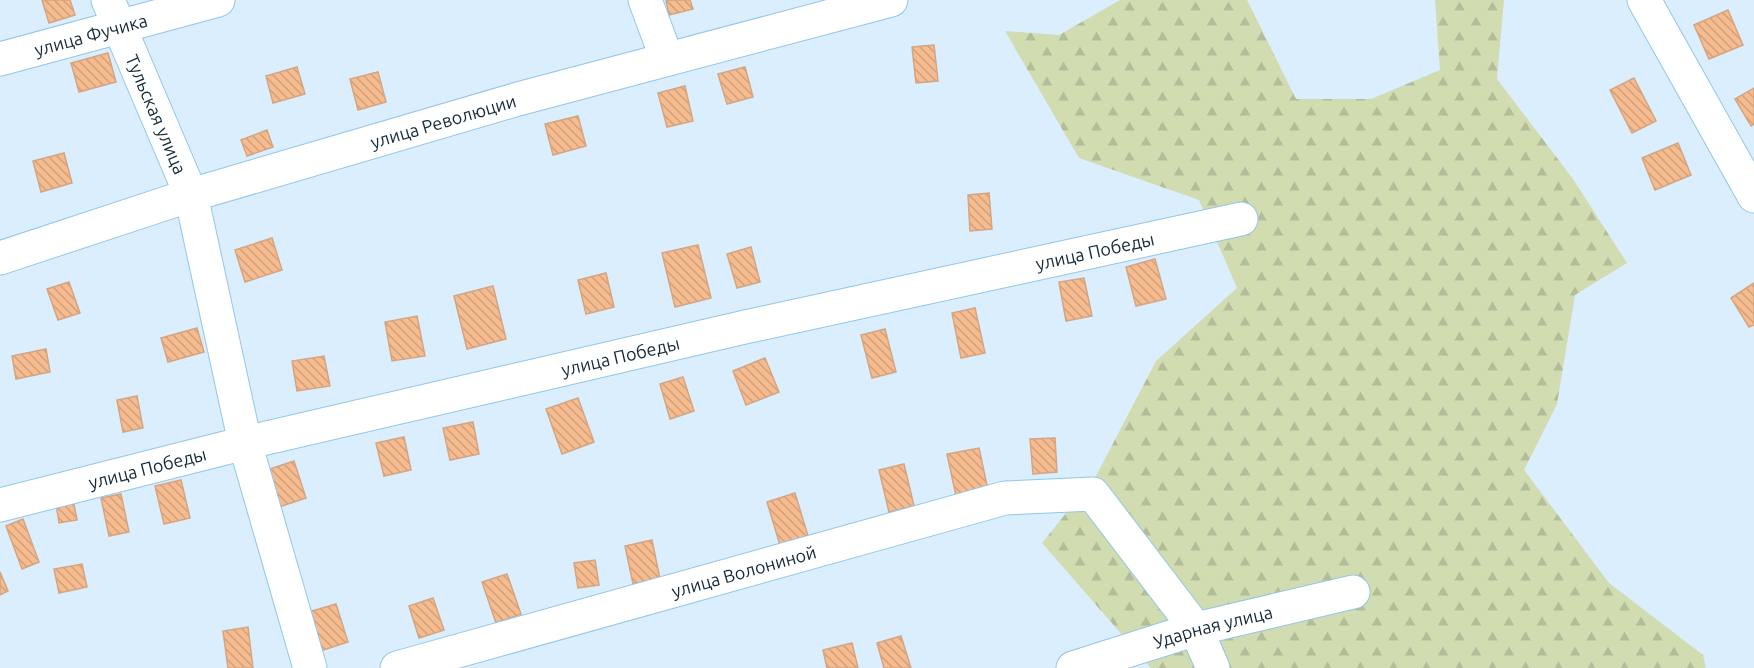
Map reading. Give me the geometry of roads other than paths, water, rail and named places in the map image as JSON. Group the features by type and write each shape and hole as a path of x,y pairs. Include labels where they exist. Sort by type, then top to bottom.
{"street":[{"name":"улица Фучика","path":"0,59 113,13 218,0"},
{"path":"645,0 667,59"},
{"name":"улица Революции","path":"0,258 191,195 518,99 891,0"},
{"path":"1644,0 1754,196"},
{"name":"Тульская улица","path":"113,13 191,195 245,443 310,668"},
{"name":"улица Победы","path":"0,505 245,443 745,327 1241,219"},
{"name":"улица Волониной","path":"397,668 1005,498 1093,494 1196,629"},
{"name":"Ударная улица","path":"1073,668 1196,629 1353,592"},
{"path":"1196,629 1213,668"}]}
